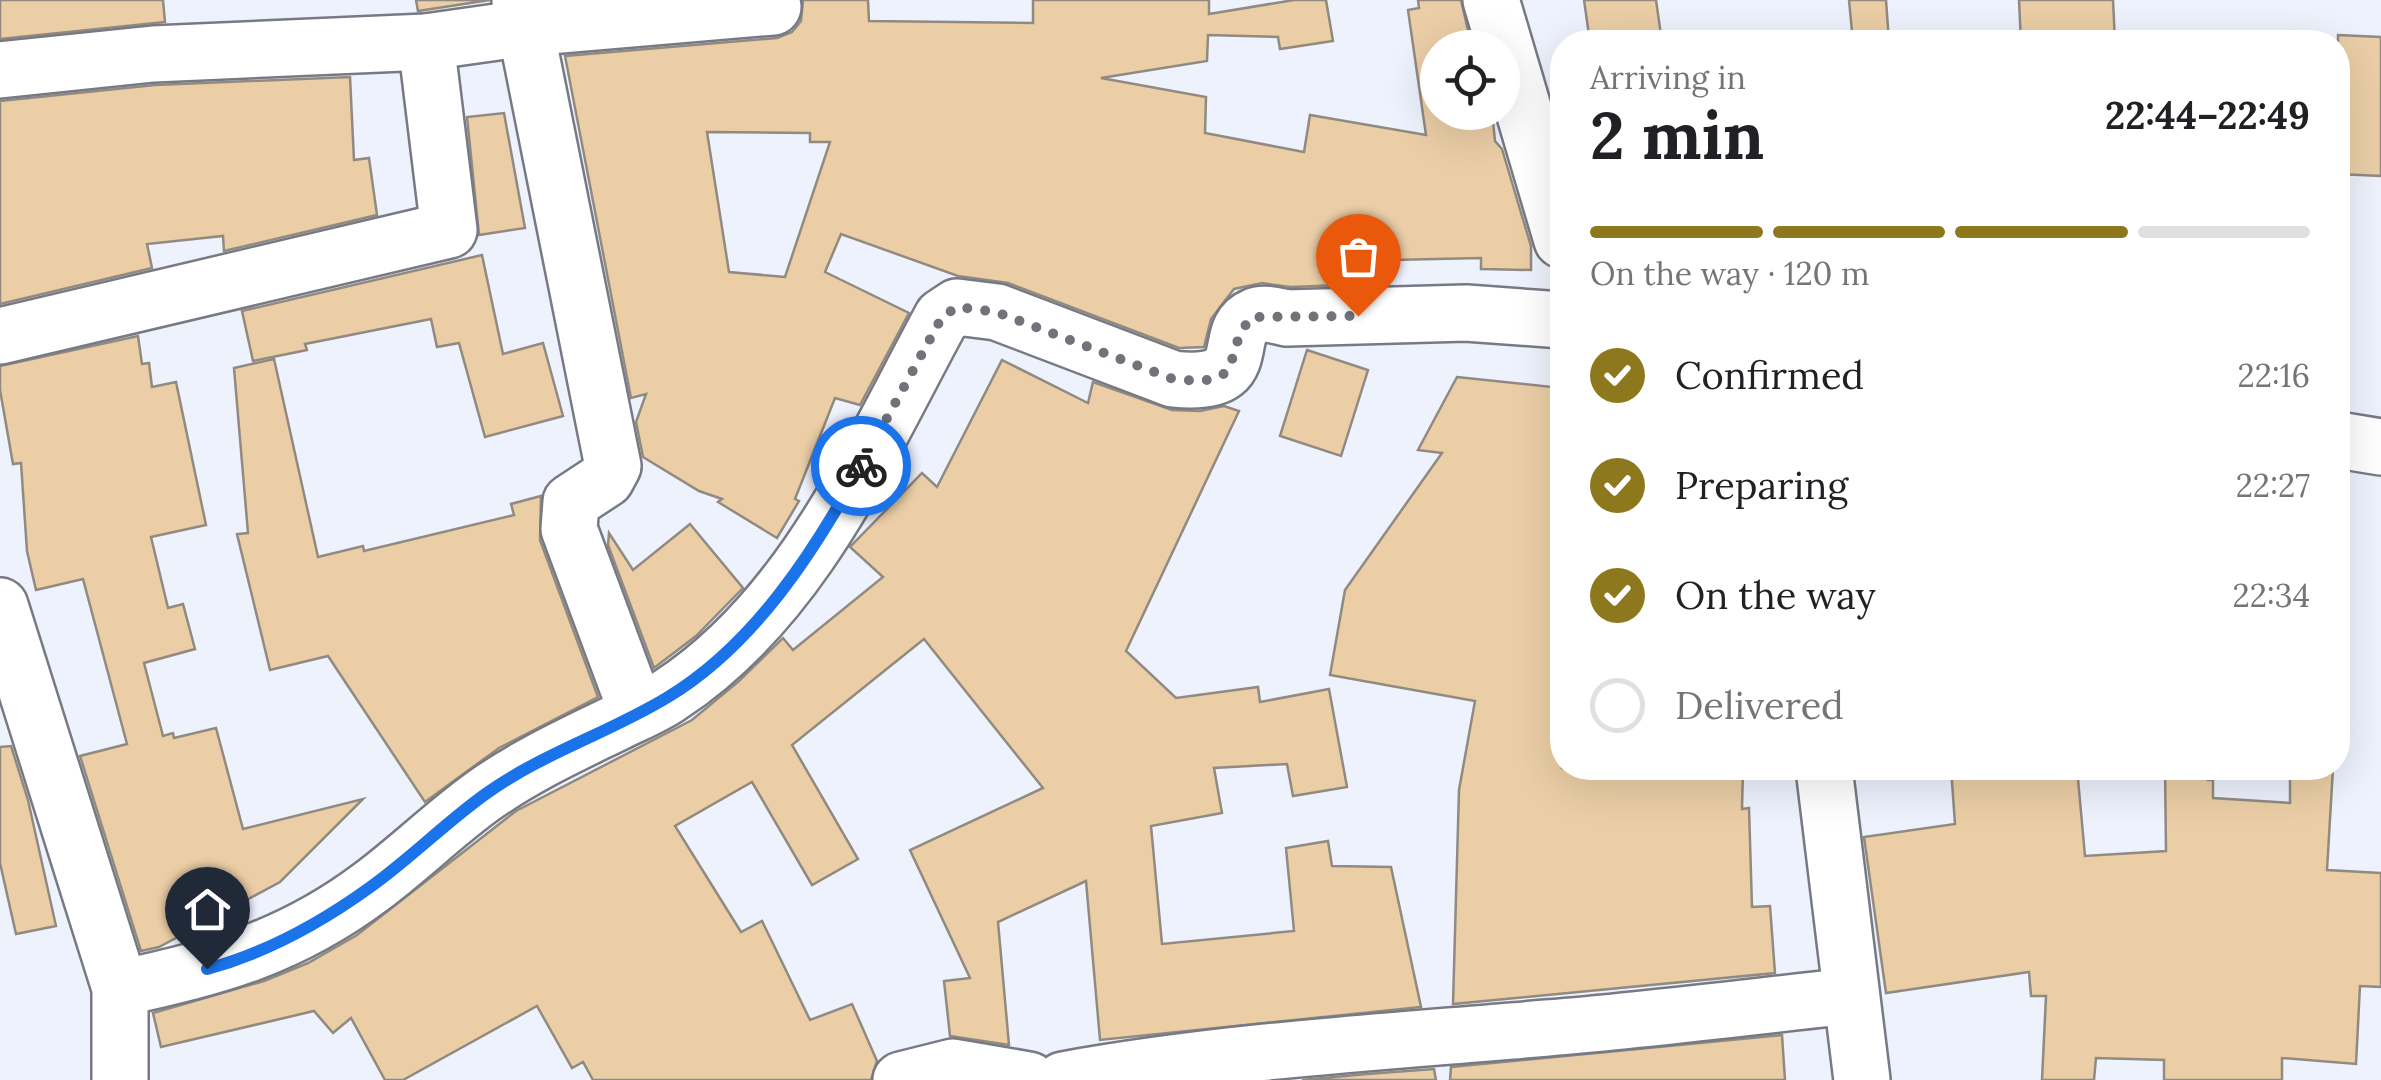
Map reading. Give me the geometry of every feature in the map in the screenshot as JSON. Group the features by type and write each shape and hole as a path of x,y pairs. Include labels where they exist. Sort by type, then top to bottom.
{"street":[{"path":"1491,0 1550,199"},
{"path":"0,70 153,54 426,42 523,14 773,6"},
{"path":"523,14 614,466 606,479 571,502 568,529 637,712"},
{"path":"0,336 449,230 426,42"},
{"path":"120,988 228,964 282,942 372,887 466,808 517,772 668,697 736,642 794,574 832,518 942,317 957,307 996,312 1173,379 1201,382 1227,371 1241,331 1252,317 1262,314 1287,318 1466,313 1550,319"},
{"path":"2350,442 2381,446"},
{"path":"0,606 120,988 120,1080"},
{"path":"1825,780 1862,1080"},
{"path":"1062,1080 1315,1047 1552,1028 1850,996"},
{"path":"901,1080 953,1068 1029,1080"}],"building":[{"path":"0,0 163,0 165,22 0,39"},
{"path":"416,0 490,0 418,11"},
{"path":"803,0 868,0 869,21 1033,23 1033,0 1209,0 1209,14 1294,0 1326,0 1333,41 1280,49 1278,37 1208,35 1207,61 1101,78 1206,97 1205,133 1304,152 1310,115 1426,135 1425,130 1494,130 1531,246 1531,270 1481,269 1481,258 1346,261 1341,285 1290,287 1262,283 1234,289 1211,319 1204,347 1179,348 1008,283 958,276 841,234 825,272 909,313 860,405 835,398 795,499 799,501 777,538 718,502 722,499 699,491 643,457 636,422 646,394 631,398 565,56 777,38 792,32 801,21","holes":["707,132 810,133 810,142 830,142 785,277 729,272"]},
{"path":"1418,0 1461,0 1468,30 1420,30 1420,93 1408,10 1419,8"},
{"path":"1584,0 1656,0 1660,30 1588,30"},
{"path":"1849,0 1886,0 1888,30 1852,30"},
{"path":"2019,0 2113,0 2114,30 2020,30"},
{"path":"2350,36 2381,37 2381,176 2350,175"},
{"path":"350,77 354,160 369,158 377,215 224,251 223,236 147,244 152,268 0,304 0,101 155,85"},
{"path":"504,113 525,228 479,235 467,117"},
{"path":"482,255 503,354 543,343 563,416 485,437 459,343 437,347 431,319 305,344 307,350 253,361 242,311"},
{"path":"138,336 142,364 149,363 152,387 176,382 206,525 151,537 168,608 183,604 195,649 144,663 163,736 173,733 174,738 216,728 243,829 363,799 280,882 159,947 141,951 80,756 127,744 83,579 36,590 27,551 21,463 13,464 0,390 0,366"},
{"path":"1307,350 1368,370 1341,456 1280,436"},
{"path":"274,359 318,557 363,546 364,551 514,515 511,504 541,496 540,540 598,697 499,748 425,802 328,656 270,670 237,534 248,533 234,368"},
{"path":"1002,360 1088,403 1093,382 1172,410 1200,411 1224,406 1239,411 1126,651 1176,698 1258,687 1260,702 1329,689 1347,787 1293,796 1287,764 1214,768 1222,813 1151,826 1162,944 1294,931 1286,848 1328,841 1332,866 1391,867 1421,1007 1100,1040 1086,881 998,922 1009,1045 950,1036 944,981 970,978 910,850 1043,788 924,639 792,745 858,859 812,885 752,782 675,826 741,932 762,921 810,1020 852,1004 877,1061 871,1080 593,1080 583,1062 572,1068 537,1006 403,1080 385,1080 351,1018 333,1033 314,1011 161,1047 153,1013 264,981 308,963 357,935 516,811 692,720 783,638 793,650 883,577 850,547 922,473 937,487"},
{"path":"1457,377 1550,387 1550,780 1743,780 1742,809 1749,808 1752,907 1770,906 1775,973 1453,1004 1459,790 1475,701 1330,675 1345,590 1442,453 1418,450"},
{"path":"690,524 743,588 696,636 654,668 608,545 609,533 633,570"},
{"path":"11,746 28,800 56,926 16,934 0,863 0,747"},
{"path":"1952,780 2078,780 2085,856 2166,851 2165,780 2213,780 2213,798 2290,803 2290,780 2332,780 2327,870 2381,873 2381,987 2360,986 2356,1064 2282,1058 2282,1080 2164,1080 2164,1060 2096,1058 2094,1080 2042,1080 2046,996 2031,996 2029,972 1886,993 1864,837 1955,824"},
{"path":"1782,1035 1785,1080 1450,1080 1451,1067"},
{"path":"1434,1069 1436,1080 1302,1080 1367,1074"}],"way so far":[{"path":"861,466 942,317 957,307 996,312 1173,379 1201,382 1227,371 1241,331 1252,317 1358,316"}],"route":[{"path":"207,969 282,942 322,920 372,887 466,808 517,772 668,697 706,669 736,642 794,574 861,466"}]}
